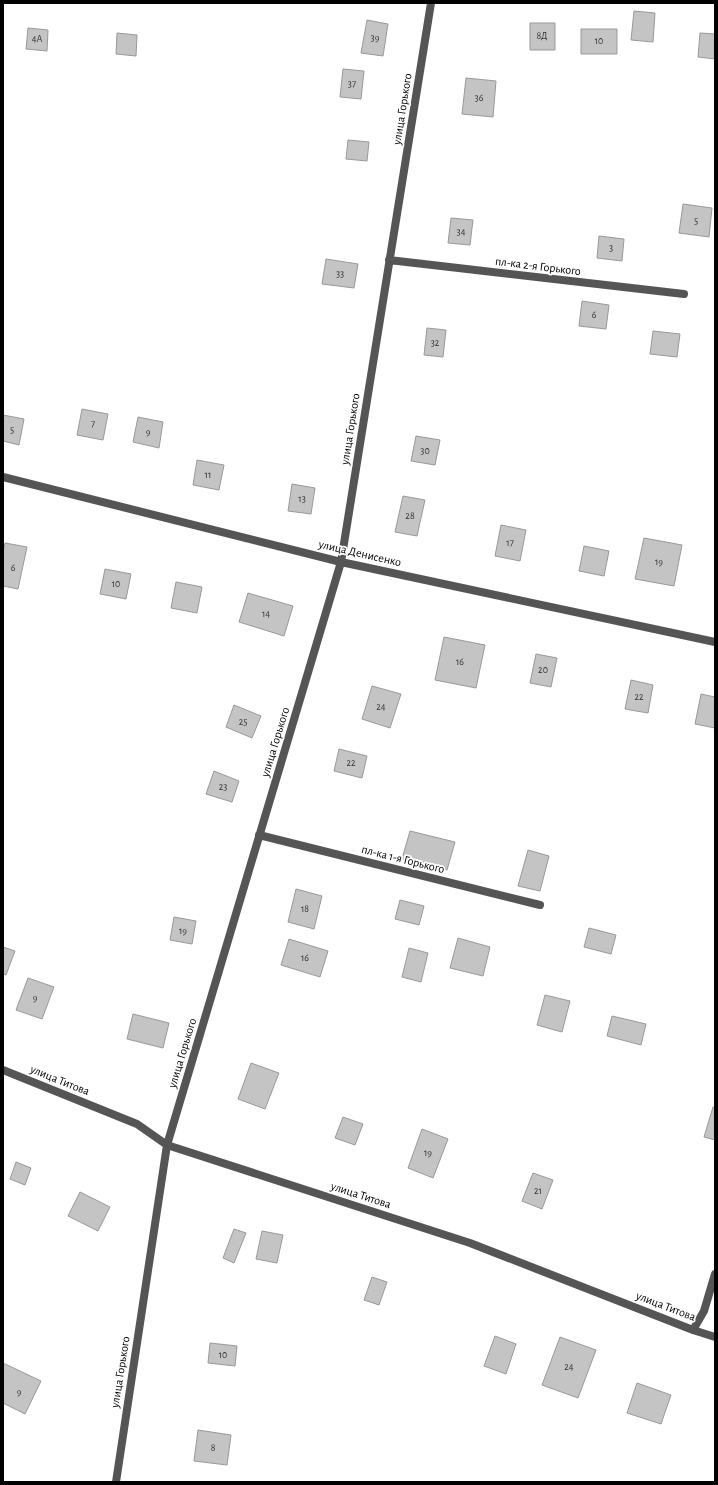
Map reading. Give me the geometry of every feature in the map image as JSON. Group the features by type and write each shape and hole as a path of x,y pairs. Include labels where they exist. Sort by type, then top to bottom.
{"street":[{"name":"улица Горького","path":"116,1482 167,1145 340,562 431,3"},
{"name":"пл-ка 2-я Горького","path":"389,260 684,294"},
{"name":"улица Денисенко","path":"3,477 340,562 715,642"},
{"name":"пл-ка 1-я Горького","path":"259,835 540,905"},
{"name":"улица Титова","path":"3,1070 137,1124 167,1145 470,1243 693,1330 715,1337"},
{"path":"693,1330 704,1311 715,1274"}],"building":[{"path":"634,11 655,13 653,42 631,40"},
{"path":"367,20 388,24 383,56 361,53"},
{"path":"530,23 555,23 555,50 530,50"},
{"path":"28,28 48,30 47,51 26,49"},
{"path":"581,29 617,29 617,54 581,54"},
{"path":"117,33 137,35 136,56 116,54"},
{"path":"700,33 715,34 715,59 698,57"},
{"path":"343,69 364,71 361,99 340,97"},
{"path":"466,78 496,81 493,117 462,114"},
{"path":"348,140 369,142 367,161 346,159"},
{"path":"683,204 712,208 709,237 679,233"},
{"path":"451,218 473,220 470,245 448,243"},
{"path":"599,236 624,239 622,261 597,258"},
{"path":"326,259 358,264 354,288 322,284"},
{"path":"582,301 609,305 606,329 579,326"},
{"path":"427,328 446,330 443,357 424,355"},
{"path":"653,331 680,334 677,357 650,354"},
{"path":"82,409 108,414 103,440 77,435"},
{"path":"3,415 24,419 19,445 3,441"},
{"path":"138,417 163,422 159,448 133,442"},
{"path":"416,436 440,440 435,465 411,461"},
{"path":"197,460 224,465 219,490 193,485"},
{"path":"292,484 315,488 311,514 288,511"},
{"path":"403,496 425,500 417,536 395,532"},
{"path":"501,525 526,530 520,561 495,556"},
{"path":"644,538 682,545 674,586 635,579"},
{"path":"5,543 27,547 18,589 3,586 3,551"},
{"path":"584,546 609,551 604,576 579,571"},
{"path":"105,569 131,574 126,599 100,594"},
{"path":"176,582 202,587 197,613 171,608"},
{"path":"248,593 293,606 284,636 239,622"},
{"path":"444,637 485,645 476,688 435,680"},
{"path":"536,654 557,658 551,687 530,683"},
{"path":"631,680 653,685 648,713 625,709"},
{"path":"372,686 401,694 390,728 362,719"},
{"path":"701,694 715,697 715,728 695,724"},
{"path":"234,705 261,716 252,738 226,727"},
{"path":"339,749 367,756 362,778 334,771"},
{"path":"214,771 239,781 232,802 206,794"},
{"path":"410,831 455,842 447,870 402,859"},
{"path":"528,850 549,856 540,891 518,886"},
{"path":"296,889 322,896 314,929 288,922"},
{"path":"400,900 424,906 419,925 395,919"},
{"path":"174,917 196,921 192,944 170,940"},
{"path":"589,928 616,935 611,954 584,947"},
{"path":"458,938 490,947 483,976 450,968"},
{"path":"289,939 328,951 320,977 281,965"},
{"path":"3,947 15,951 6,975 3,974"},
{"path":"409,948 428,953 421,982 402,977"},
{"path":"28,978 54,987 42,1019 16,1010"},
{"path":"545,995 570,1001 562,1032 537,1025"},
{"path":"133,1014 169,1023 163,1048 127,1039"},
{"path":"612,1016 646,1024 641,1045 607,1036"},
{"path":"251,1063 279,1073 265,1109 238,1099"},
{"path":"713,1107 715,1107 715,1140 704,1137"},
{"path":"343,1117 363,1124 355,1145 335,1138"},
{"path":"422,1129 448,1139 433,1178 408,1168"},
{"path":"16,1162 31,1168 25,1185 10,1179"},
{"path":"533,1173 553,1180 542,1209 522,1201"},
{"path":"80,1192 110,1207 98,1231 68,1216"},
{"path":"234,1229 246,1233 234,1263 223,1258"},
{"path":"262,1231 283,1235 277,1263 256,1259"},
{"path":"372,1277 387,1282 379,1305 364,1300"},
{"path":"495,1336 516,1344 506,1374 484,1366"},
{"path":"560,1337 596,1350 578,1398 542,1385"},
{"path":"210,1343 237,1346 235,1366 208,1363"},
{"path":"3,1363 41,1381 25,1414 3,1403"},
{"path":"637,1383 671,1395 661,1424 627,1413"},
{"path":"198,1430 231,1435 227,1465 194,1461"}]}
